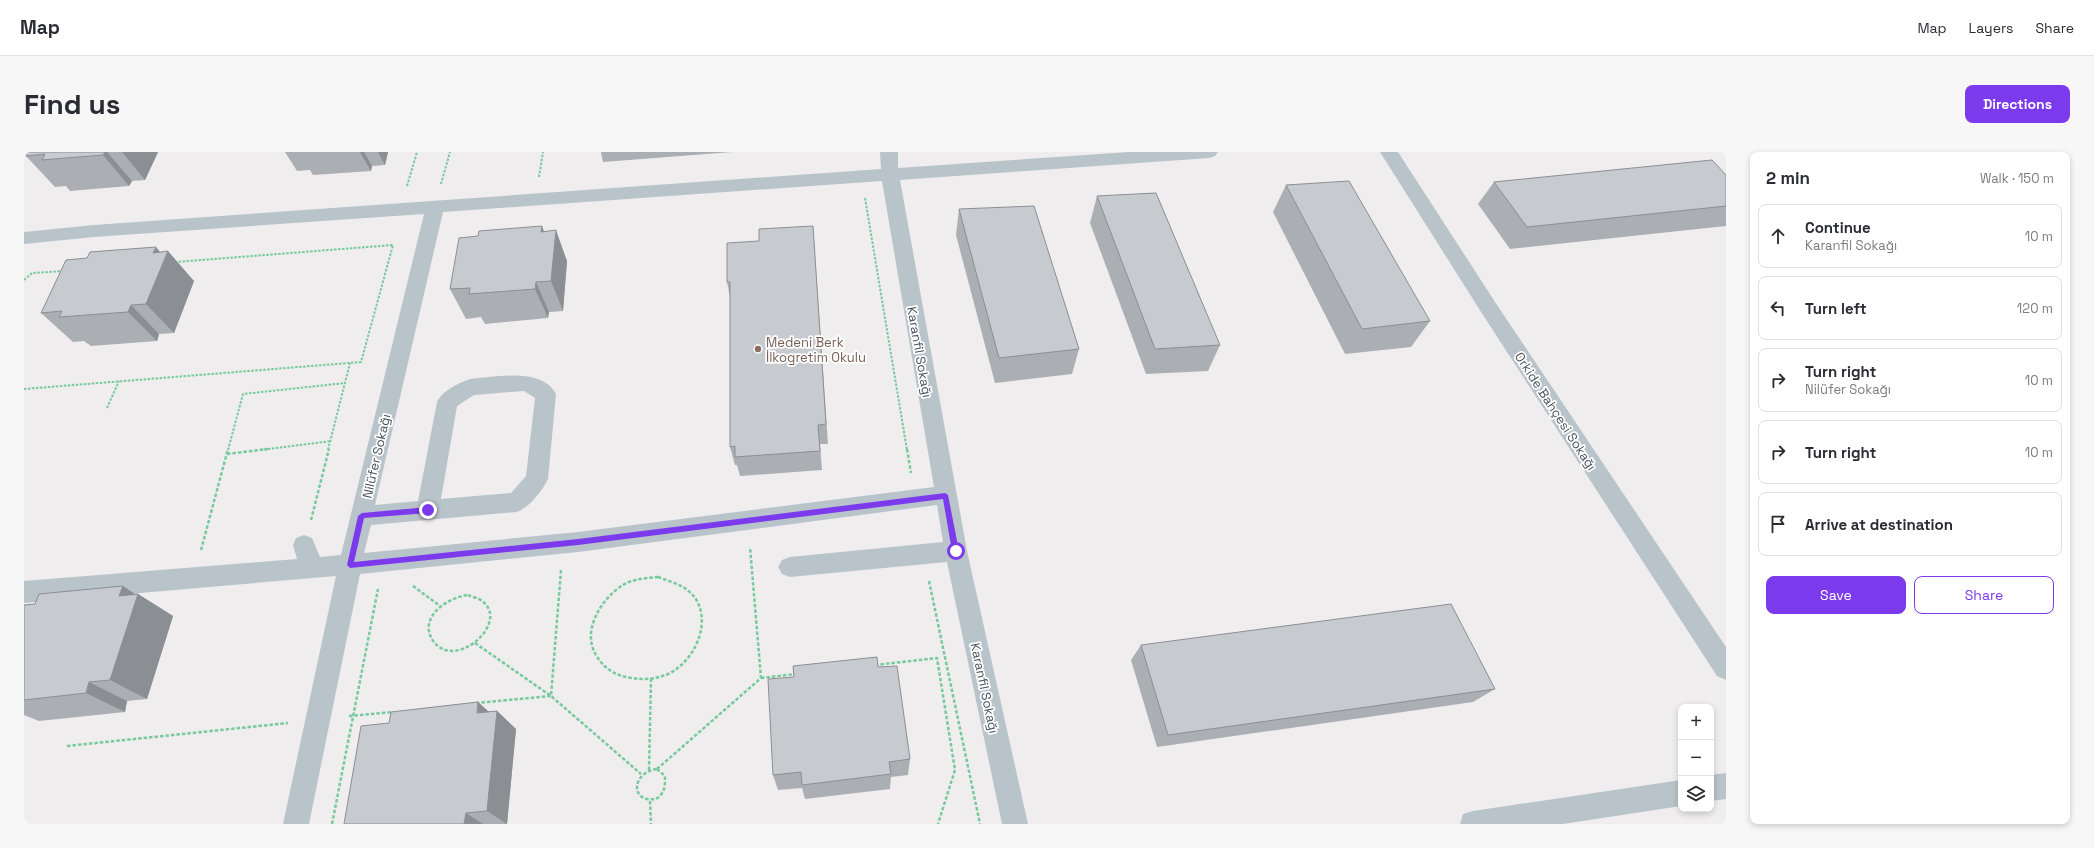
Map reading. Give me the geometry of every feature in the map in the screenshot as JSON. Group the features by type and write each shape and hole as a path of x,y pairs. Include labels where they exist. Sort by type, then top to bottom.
{"street":[{"name":"Karanfil Sokağı","path":"889,152 890,175 945,495 1015,824"},
{"path":"24,238 101,230 1209,152"},
{"name":"Orkide Bahçesi Sokağı","path":"1389,152 1490,310 1726,668"},
{"name":"Nilüfer Sokağı","path":"296,824 350,565 435,207"},
{"path":"362,516 517,502 537,479 546,394 527,383 470,387 447,402 428,510"},
{"path":"24,592 350,565 563,544 945,495"},
{"path":"304,545 312,568"},
{"path":"790,567 956,551"},
{"path":"1714,788 1726,786"},
{"path":"1473,824 1678,793"}],"path":[{"path":"407,187 417,152"},
{"path":"435,207 450,152"},
{"path":"24,389 361,362 393,245 168,263"},
{"path":"24,280 32,274 70,270"},
{"path":"304,545 350,363"},
{"path":"107,408 119,381"},
{"path":"208,552 200,553 243,394 345,383"},
{"path":"227,454 330,441"},
{"path":"747,521 761,678"},
{"path":"551,696 563,544"},
{"path":"332,824 383,562 440,606"},
{"path":"658,577 674,581 688,589 697,601 702,616 702,632 696,648 684,662 669,673 651,679 632,680 614,674 600,662 593,646 591,629 597,611 608,596 624,584 640,578 658,577"},
{"path":"459,596 478,597 485,601 490,609 491,617 488,627 475,643 455,650 445,649 432,639 430,623 440,606 459,596"},
{"path":"475,643 551,696 641,774"},
{"path":"868,666 937,658 955,770 938,824"},
{"path":"657,769 665,776 667,787 661,797 650,801 642,799 637,792 636,783 641,774 649,770 657,769 761,678 799,674"},
{"path":"649,770 651,679"},
{"path":"472,704 551,696"},
{"path":"67,746 401,711"},
{"path":"650,801 652,824"}],"building":[{"path":"28,152 105,152 103,155 42,160 45,154 26,156"},
{"path":"1712,160 1726,175 1726,206 1527,227 1494,182"},
{"path":"1349,181 1430,321 1362,329 1286,185"},
{"path":"1156,193 1220,345 1155,349 1097,196"},
{"path":"1034,206 1079,349 999,358 959,209"},
{"path":"542,226 541,232 556,230 551,281 536,282 535,289 469,294 470,288 450,289 459,238 478,236 479,231"},
{"path":"813,226 826,424 818,425 820,451 735,457 735,446 730,447 730,282 727,282 727,243 759,241 759,229"},
{"path":"156,247 153,253 168,251 146,304 131,305 128,312 59,317 62,311 41,313 66,260 87,258 90,252"},
{"path":"123,586 119,596 138,594 110,680 89,682 86,693 24,700 24,605 35,604 39,594"},
{"path":"1451,604 1495,689 1168,735 1141,645"},
{"path":"877,657 878,667 897,666 910,759 889,762 891,774 802,785 801,772 773,775 768,679 794,677 793,666"},
{"path":"478,702 477,713 497,711 487,811 466,813 464,824 344,824 361,726 389,723 391,712"}],"place":[{"name":"Medeni Berk İlkogretim Okulu","path":"758,349"}],"route":[{"path":"428,510 362,516 350,565 578,542 945,495 956,551"}]}
